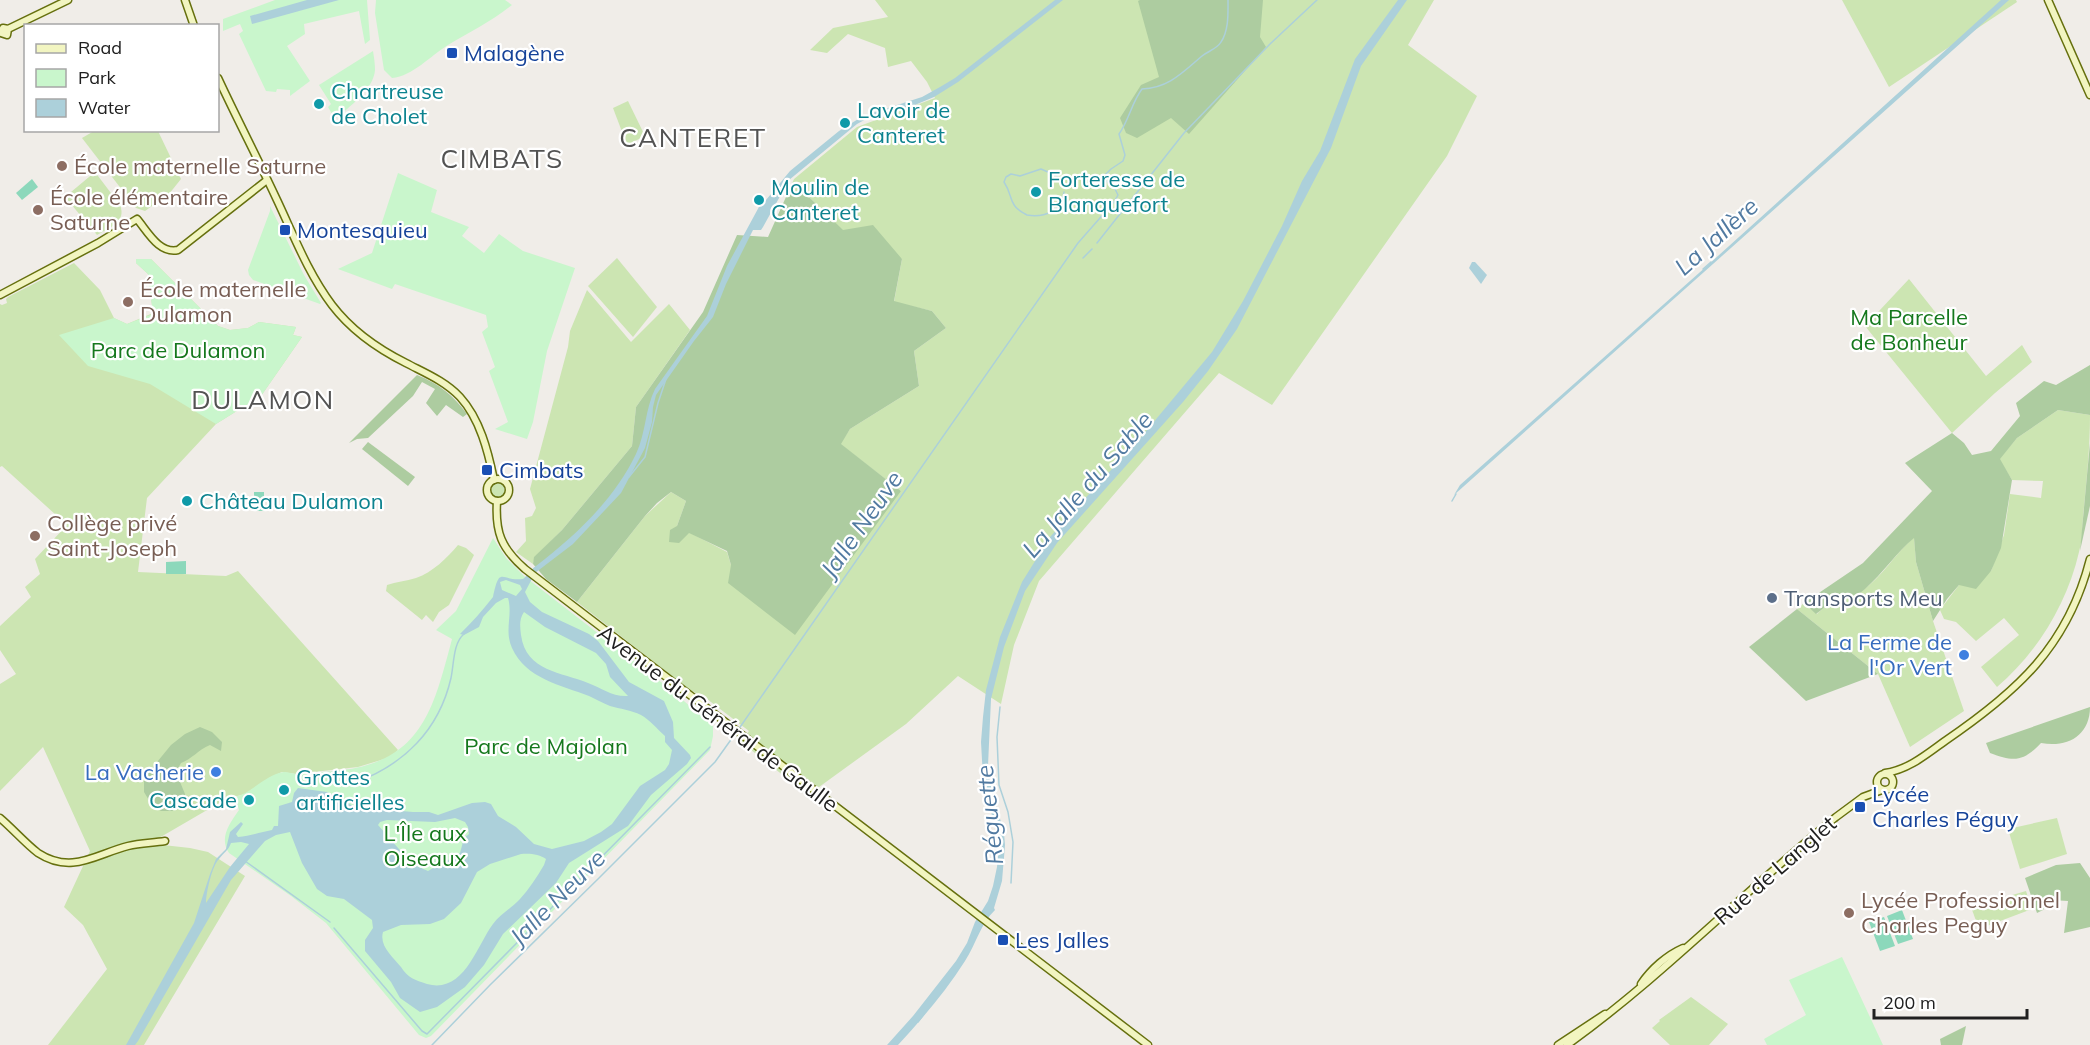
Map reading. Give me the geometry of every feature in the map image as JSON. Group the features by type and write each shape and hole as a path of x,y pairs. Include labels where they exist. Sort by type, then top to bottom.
{"main road":[{"path":"1,34 3,28 8,29 68,0"},
{"path":"184,0 193,24"},
{"path":"2048,0 2090,95"},
{"path":"219,80 313,276 334,308 381,349 439,380 460,397 471,411 479,427 494,480"},
{"path":"0,295 98,243 137,219 162,248 178,250 267,180"},
{"path":"494,480 504,481 509,490 504,499 497,501 491,498 488,491 489,484 494,480"},
{"name":"Avenue du Général de Gaulle","path":"497,501 498,533 506,548 525,569 1148,1045"},
{"path":"1900,770 1889,790 1882,790 1877,785 1880,775 1900,770 1979,718 2018,686 2030,673 2045,655 2065,622 2081,589 2090,558"},
{"path":"1885,773 1890,775 1893,782"},
{"name":"Rue de Langlet","path":"1567,1045 1602,1020 1637,990 1646,976 1673,952 1689,945 1829,822 1863,797 1877,780"},
{"name":"Rue de Langlet","path":"1863,797 1882,790"},
{"path":"0,818 40,854 60,861 92,860 126,846 165,841"},
{"name":"Rue de Langlet","path":"1558,1045 1596,1018 1610,1011"}],"green space":[{"path":"275,0 367,0 370,40 365,44 359,11 304,24 305,34 287,46 310,81 290,96 290,90 266,91 239,34 243,31 240,24 223,31 223,19"},
{"path":"376,0 505,0 512,5 448,45 414,70 392,78 384,70 375,13"},
{"path":"875,0 1434,0 1408,45 1477,96 1447,156 1272,405 1219,373 1039,581 1014,645 1001,704 958,676 906,724 808,795 741,742 749,731 707,699 690,690 577,602 645,516 671,492 686,501 677,526 727,552 731,565 901,491 840,444 850,429 919,386 914,351 946,328 932,311 894,302 902,259 843,231 810,198 790,188 794,179 857,127 935,98 927,82 911,61 888,67 885,48 848,34 827,53 810,50 833,28 888,17"},
{"path":"1263,0 1260,37 1266,47 1189,134 1171,118 1137,138 1126,133 1120,118 1141,85 1159,77 1138,1"},
{"path":"1842,0 2016,0 2017,2 1889,87"},
{"path":"373,51 374,77 360,98 335,119 328,107 331,104 319,85"},
{"path":"628,101 645,136 627,145 613,108"},
{"path":"92,132 158,132 181,179 169,194 145,211 136,208 82,138"},
{"path":"95,172 122,211 116,224 97,235 65,197"},
{"path":"398,173 437,190 431,212 469,227 462,236 484,253 499,234 523,251 575,268 547,351 533,422 527,439 495,429 508,422 489,371 495,367 482,332 488,327 486,315 395,284 392,289 338,269 372,253"},
{"path":"32,179 38,187 22,200 16,193"},
{"path":"790,188 810,198 843,230 873,225 902,259 894,301 932,311 946,328 914,351 919,386 850,429 841,444 901,491 795,635 728,583 731,565 727,551 689,533 679,543 669,542 670,530 677,526 686,501 671,492 645,516 577,602 546,579 533,564 534,557 562,530 632,446 636,407 703,312 737,235 768,237"},
{"path":"270,206 320,304 253,280 249,275 248,270"},
{"path":"617,258 657,307 633,337 588,286"},
{"path":"136,259 151,259 218,326 230,330 248,328 259,322 296,327 293,335 302,337 261,396 216,424 147,498 138,572 226,576 238,571 398,750 391,757 358,767 296,774 282,772 245,794 226,799 159,838 163,845 208,852 245,876 144,1045 48,1045 107,969 83,925 64,907 90,851 43,747 0,791 0,684 16,674 0,650 0,626 31,597 25,587 40,574 35,559 67,525 2,466 0,467 0,304 7,303 8,297 74,263 100,290 114,318 127,324 153,313 148,274 136,263"},
{"name":"Parc de Dulamon","path":"136,259 151,259 218,326 230,330 248,328 259,322 296,327 293,335 302,337 261,396 216,424 150,384 88,366 59,335 114,318 127,324 153,314 148,274 136,263"},
{"name":"Ma Parcelle de Bonheur","path":"1909,279 1986,376 2022,345 2032,362 1952,433 1865,326"},
{"path":"587,290 631,342 669,304 690,330 636,407 632,446 562,530 535,557 533,564 516,552 526,541 525,518 532,516 536,508 530,489 568,347 570,331"},
{"path":"2090,365 2090,415 2058,410 2017,438 2000,459 2012,480 2001,548 1991,571 1976,589 1959,585 1933,621 1916,562 1914,538 1861,592 1835,600 1816,614 1804,603 1863,563 1932,491 1905,463 1952,433 1964,443 1972,455 1991,451 2020,416 2016,403 2044,381 2056,385"},
{"path":"417,375 445,391 467,414 463,417 446,405 437,416 426,403 435,389 422,382 413,396 368,438 357,439 349,443"},
{"path":"2058,410 2090,415 2080,547 2067,590 2048,626 2025,659 1997,687 1981,667 2019,635 2004,618 1976,641 1956,622 1944,619 1940,610 1959,585 1991,571 2004,535 2010,494 2041,498 2043,481 2012,480 1999,459 2017,438"},
{"path":"368,442 415,477 408,486 362,449"},
{"path":"2090,443 2090,506 2080,551"},
{"path":"495,483 501,483 505,490 501,497 495,497 491,493 491,487"},
{"path":"254,492 264,492 264,511 254,511"},
{"path":"1914,537 1916,562 1933,621 1964,711 1910,747 1878,674 1797,609 1804,603 1817,614 1833,601 1858,593 1876,579"},
{"name":"Parc de Majolan","path":"493,538 506,558 524,576 670,689 713,726 713,736 710,750 431,1036 426,1038 419,1035 326,923 229,853 225,836 239,810 235,797 271,776 284,772 298,774 364,766 387,757 405,745 419,729 429,710 445,665 452,639 436,630 456,611"},
{"path":"458,545 474,555 449,605 439,612 433,622 426,615 422,620 386,591 387,585 416,578 428,572"},
{"path":"186,561 186,574 166,574 166,562"},
{"path":"1797,609 1878,674 1806,701 1749,647"},
{"path":"2090,707 2086,726 2075,738 2060,744 2041,743 2029,754 2018,758 2006,758 1990,753 1986,743"},
{"path":"200,727 212,732 222,742 221,751 210,745 181,763 176,772 185,794 185,804 172,811 161,811 150,802 144,792 144,778 171,745 185,734"},
{"path":"2057,818 2067,854 2020,869 2008,829"},
{"path":"2080,863 2090,878 2090,927 2064,933 2068,901 2051,900 2043,910 2037,913 2025,878 2056,865"},
{"path":"2026,891 2032,909 1979,929 1971,907"},
{"path":"1902,910 1913,939 1898,944 1887,916"},
{"path":"1884,917 1895,946 1880,951 1869,922"},
{"path":"1842,957 1883,1045 1767,1045 1764,1039 1806,1015 1789,980"},
{"path":"1691,997 1728,1024 1709,1045 1670,1045 1652,1028 1659,1020"},
{"path":"1966,1026 1962,1045 1941,1045 1940,1039"}],"water":[{"path":"307,0 339,0 252,24 250,16"},
{"path":"1055,0 1063,0 958,82 934,97 910,107 870,117 857,124 789,180 761,230 753,230 726,284 713,317 656,395 645,448 621,493 573,544 535,573 525,592 530,602 542,612 589,634 598,641 629,682 664,701 673,722 674,738 690,755 691,758 687,764 651,795 628,826 569,863 556,883 503,934 484,965 465,987 437,1007 420,1012 400,998 391,982 365,951 365,940 373,928 372,920 344,899 327,896 317,889 302,863 290,832 276,835 265,841 231,880 138,1041 135,1045 126,1045 194,923 210,874 216,859 226,849 230,832 241,822 243,824 236,834 238,837 272,830 274,826 278,826 279,806 292,802 298,788 327,792 355,807 429,812 438,815 472,803 485,802 491,804 498,816 516,827 534,844 552,849 584,841 601,832 612,824 640,786 665,770 672,750 665,742 665,736 647,719 637,713 610,706 545,680 518,659 510,641 508,598 496,603 483,617 479,627 464,635 460,634 493,597 500,578 523,579 579,530 617,487 636,454 655,389 707,316 727,266 760,205 790,171 839,131 863,116 922,97 955,78","holes":["506,580 520,585 522,589 516,596 502,590 500,582","524,612 545,627 596,653 606,664 610,677 628,696 612,694 538,664 524,647 520,629","455,818 465,822 469,834 464,838 460,853 428,871 412,864 378,825 387,820 435,822","231,843 249,844 230,867 206,903 214,867","521,854 534,854 546,859 539,874 523,895 493,924 468,966 460,975 451,982 440,985 427,984 412,978 406,974 388,951 383,942 383,932 401,925 430,924 444,919 461,903 477,872 490,864"]},
{"path":"1398,0 1407,0 1361,66 1331,148 1237,329 1183,402 1057,543 1025,591 1004,647 991,699 988,766 1005,845 1002,881 995,910 986,921 965,961 950,983 898,1045 887,1045 956,961 988,901 993,886 999,845 983,778 981,742 983,717 986,690 1000,637 1022,582 1050,537 1142,436 1212,352 1243,301 1282,226 1302,181 1320,151 1355,59"},
{"path":"2001,0 2009,0 1454,495 1460,485"},
{"path":"1472,262 1475,262 1487,275 1481,284 1469,268"}],"waterway":[{"name":"Jalle Neuve","path":"738,730 1078,243 1114,202 1118,195 1114,187 1105,180 1105,175 1123,161 1125,155 1119,134 1142,89 1160,86 1175,78 1219,44 1227,27 1228,0"},
{"path":"1097,243 1184,133 1270,44 1317,0"},
{"path":"1064,186 1057,176 1041,169 1020,176 1011,174 1004,182 1016,208 1027,215 1051,212 1060,204 1064,192"},
{"path":"1083,258 1092,249"},
{"name":"La Jallère","path":"1703,269 1711,262"},
{"path":"629,477 645,457 666,379"},
{"name":"La Jallère","path":"1452,501 1456,494"},
{"path":"354,783 404,756 428,729 445,697 456,648 464,634"},
{"name":"Réguette","path":"1000,707 997,737 999,785 1008,812 1013,842 1011,883"},
{"name":"Jalle Neuve","path":"432,1045 715,762 735,734"},
{"path":"334,928 427,1034 710,747"},
{"path":"245,861 330,922"},
{"name":"La Jalle du Sable","path":"918,1022 924,1014"}],"place":[{"name":"Malagène","path":"452,53"},
{"name":"Chartreuse de Cholet","path":"319,104"},
{"name":"Lavoir de Canteret","path":"845,123"},
{"name":"École maternelle Saturne","path":"62,166"},
{"name":"Forteresse de Blanquefort","path":"1036,192"},
{"name":"Moulin de Canteret","path":"759,200"},
{"name":"École élémentaire Saturne","path":"38,210"},
{"name":"Montesquieu","path":"285,230"},
{"name":"École maternelle Dulamon","path":"128,302"},
{"name":"Cimbats","path":"487,470"},
{"name":"Château Dulamon","path":"187,501"},
{"name":"Collège privé Saint-Joseph","path":"35,536"},
{"name":"Transports Meu","path":"1772,598"},
{"name":"La Ferme de l'Or Vert","path":"1964,655"},
{"name":"La Vacherie","path":"216,772"},
{"name":"Grottes artificielles","path":"284,790"},
{"name":"Cascade","path":"249,800"},
{"name":"Lycée Charles Péguy","path":"1860,807"},
{"name":"Lycée Professionnel Charles Peguy","path":"1849,913"},
{"name":"Les Jalles","path":"1003,940"}],"district":[{"name":"CANTERET","path":"693,137"},
{"name":"CIMBATS","path":"502,158"},
{"name":"DULAMON","path":"263,399"}],"park label":[{"name":"L'Île aux Oiseaux","path":"425,846"}]}
